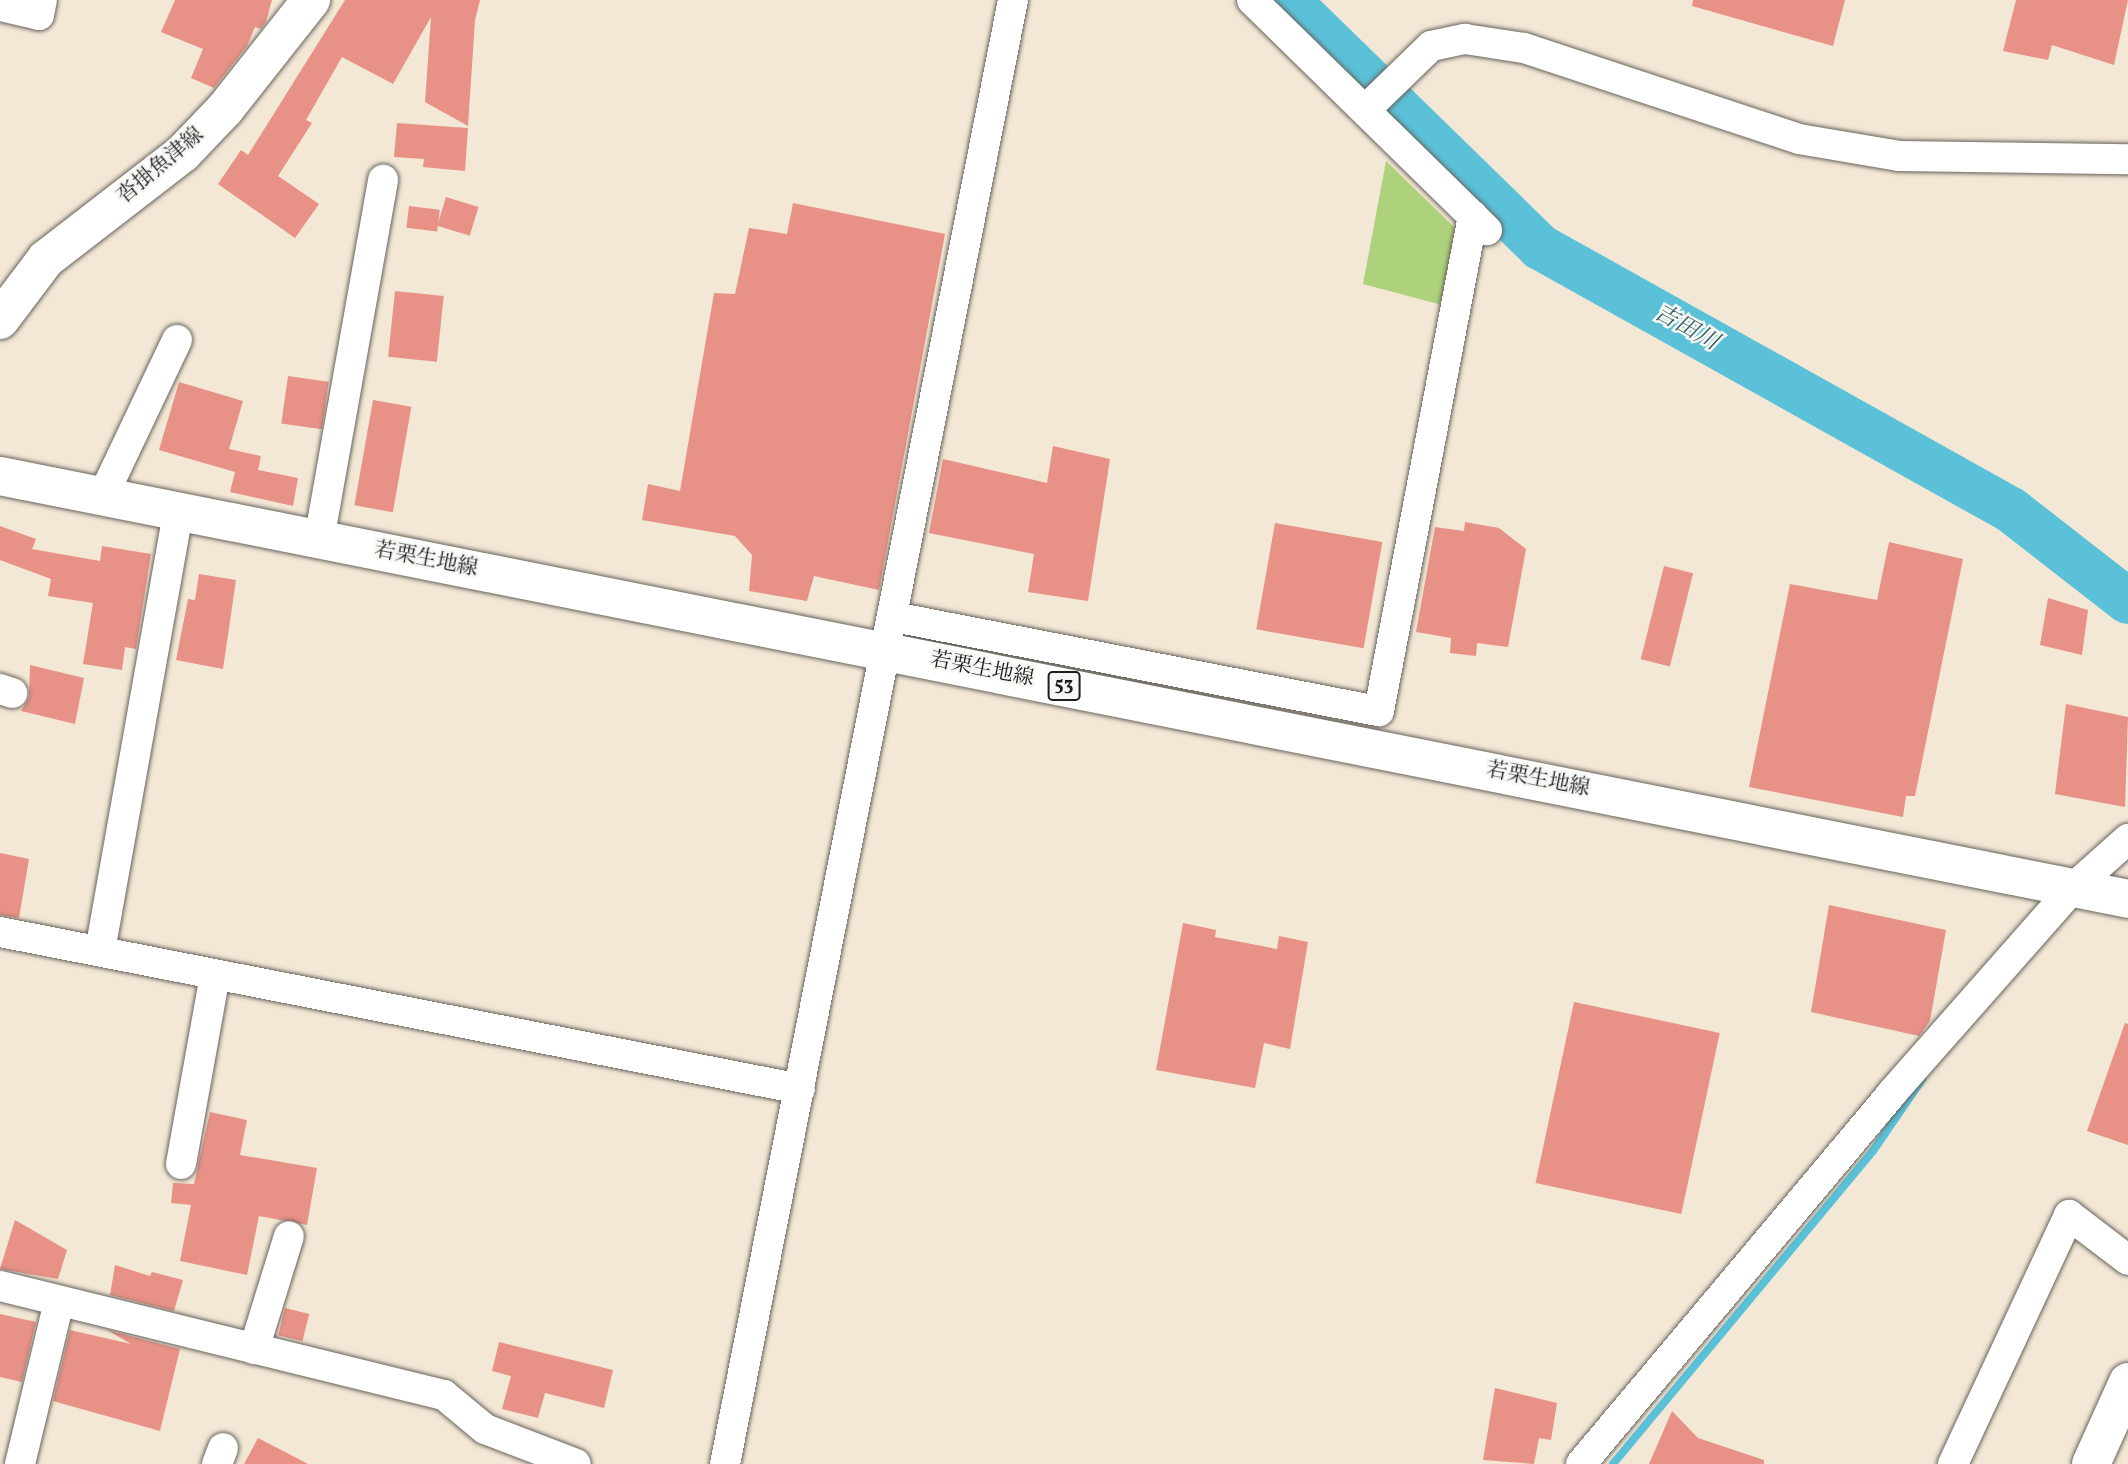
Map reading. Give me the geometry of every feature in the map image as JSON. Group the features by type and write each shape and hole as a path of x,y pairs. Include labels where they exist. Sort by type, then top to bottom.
{"main road":[{"name":"沓掛魚津線","path":"0,320 46,259 183,153 225,109 311,0"},
{"name":"若栗生地線","path":"0,476 178,514 318,540 890,634 2128,899"},
{"path":"2091,1464 2128,1382"}],"street":[{"path":"0,6 39,15 42,0"},
{"path":"725,1464 1013,0"},
{"path":"890,634 1379,711 1480,223 1252,0"},
{"path":"1365,110 1431,46 1465,39 1524,48 1799,139 1899,156 2128,159"},
{"path":"318,540 383,180"},
{"path":"102,498 177,340"},
{"path":"100,951 178,514"},
{"path":"1581,1464 1892,1093 2073,888 2128,839"},
{"path":"0,932 800,1089"},
{"path":"181,1164 215,975"},
{"path":"1953,1464 2069,1215 2128,1260"},
{"path":"254,1349 289,1236"},
{"path":"0,1286 444,1395 485,1429 576,1464"},
{"path":"20,1464 59,1302"}],"green space":[{"path":"1386,161 1457,230 1442,305 1363,284"}],"building":[{"path":"175,0 272,0 266,22 261,29 255,27 247,46 214,88 191,78 203,49 161,32"},
{"path":"345,0 480,0 475,20 468,126 425,102 431,17 393,84 342,57 306,120 312,123 278,176 319,204 295,238 218,184 241,150 248,155"},
{"path":"1693,0 1845,0 1833,46 1692,6"},
{"path":"2016,0 2128,0 2114,65 2052,45 2048,60 2003,51"},
{"path":"397,123 468,128 465,171 423,167 424,159 394,157"},
{"path":"446,197 479,207 470,236 437,226"},
{"path":"793,203 945,234 879,590 814,576 807,601 749,591 752,555 735,536 642,520 648,484 680,491 714,293 735,294 749,228 787,234"},
{"path":"409,206 440,210 437,232 406,228"},
{"path":"395,291 444,296 437,362 388,357"},
{"path":"288,376 329,382 322,429 281,424"},
{"path":"179,382 243,401 229,449 261,456 258,470 298,478 293,506 230,492 235,472 159,450"},
{"path":"373,400 411,407 393,512 354,505"},
{"path":"1053,446 1110,459 1088,601 1028,592 1034,554 929,533 943,459 1047,483"},
{"path":"1465,522 1499,528 1526,549 1508,647 1477,643 1476,656 1450,653 1451,638 1416,632 1435,527 1464,531"},
{"path":"1275,523 1382,542 1364,648 1256,629"},
{"path":"0,526 36,539 32,549 100,561 102,546 151,554 136,649 125,647 122,670 83,664 93,603 48,596 51,579 0,560"},
{"path":"1889,542 1963,559 1915,796 1906,796 1903,817 1749,787 1790,584 1877,600"},
{"path":"1664,566 1693,573 1670,666 1641,659"},
{"path":"199,574 236,580 223,669 176,660 188,599 195,600"},
{"path":"2048,598 2088,610 2082,655 2040,645"},
{"path":"30,665 84,678 75,724 21,711 29,698"},
{"path":"2066,704 2128,717 2125,807 2055,794"},
{"path":"0,853 29,859 19,918 0,915"},
{"path":"1829,905 1946,930 1930,1021 1919,1036 1811,1012"},
{"path":"1183,923 1216,930 1215,937 1277,949 1279,936 1308,942 1290,1049 1264,1043 1255,1088 1156,1070"},
{"path":"1574,1002 1720,1033 1681,1214 1536,1183"},
{"path":"2125,1023 2128,1024 2128,1145 2087,1131"},
{"path":"210,1112 247,1120 240,1155 317,1168 307,1225 259,1216 247,1275 180,1261 191,1205 171,1203 173,1183 194,1184"},
{"path":"15,1220 67,1250 58,1279 0,1269"},
{"path":"115,1265 150,1276 152,1272 183,1280 174,1311 110,1295"},
{"path":"285,1308 309,1314 302,1341 278,1335"},
{"path":"0,1314 36,1322 22,1382 0,1377"},
{"path":"70,1330 131,1344 107,1330 180,1349 160,1431 53,1401"},
{"path":"499,1342 613,1370 604,1408 545,1393 538,1418 502,1409 511,1376 492,1371"},
{"path":"1495,1388 1557,1403 1551,1440 1539,1438 1534,1464 1483,1460"},
{"path":"1672,1411 1698,1438 1764,1460 1764,1464 1649,1464"},
{"path":"258,1438 308,1464 244,1464"}],"waterway":[{"name":"吉田川","path":"1287,0 1540,247 2011,510 2128,601"},
{"path":"1613,1464 1873,1151 1923,1078"}]}
